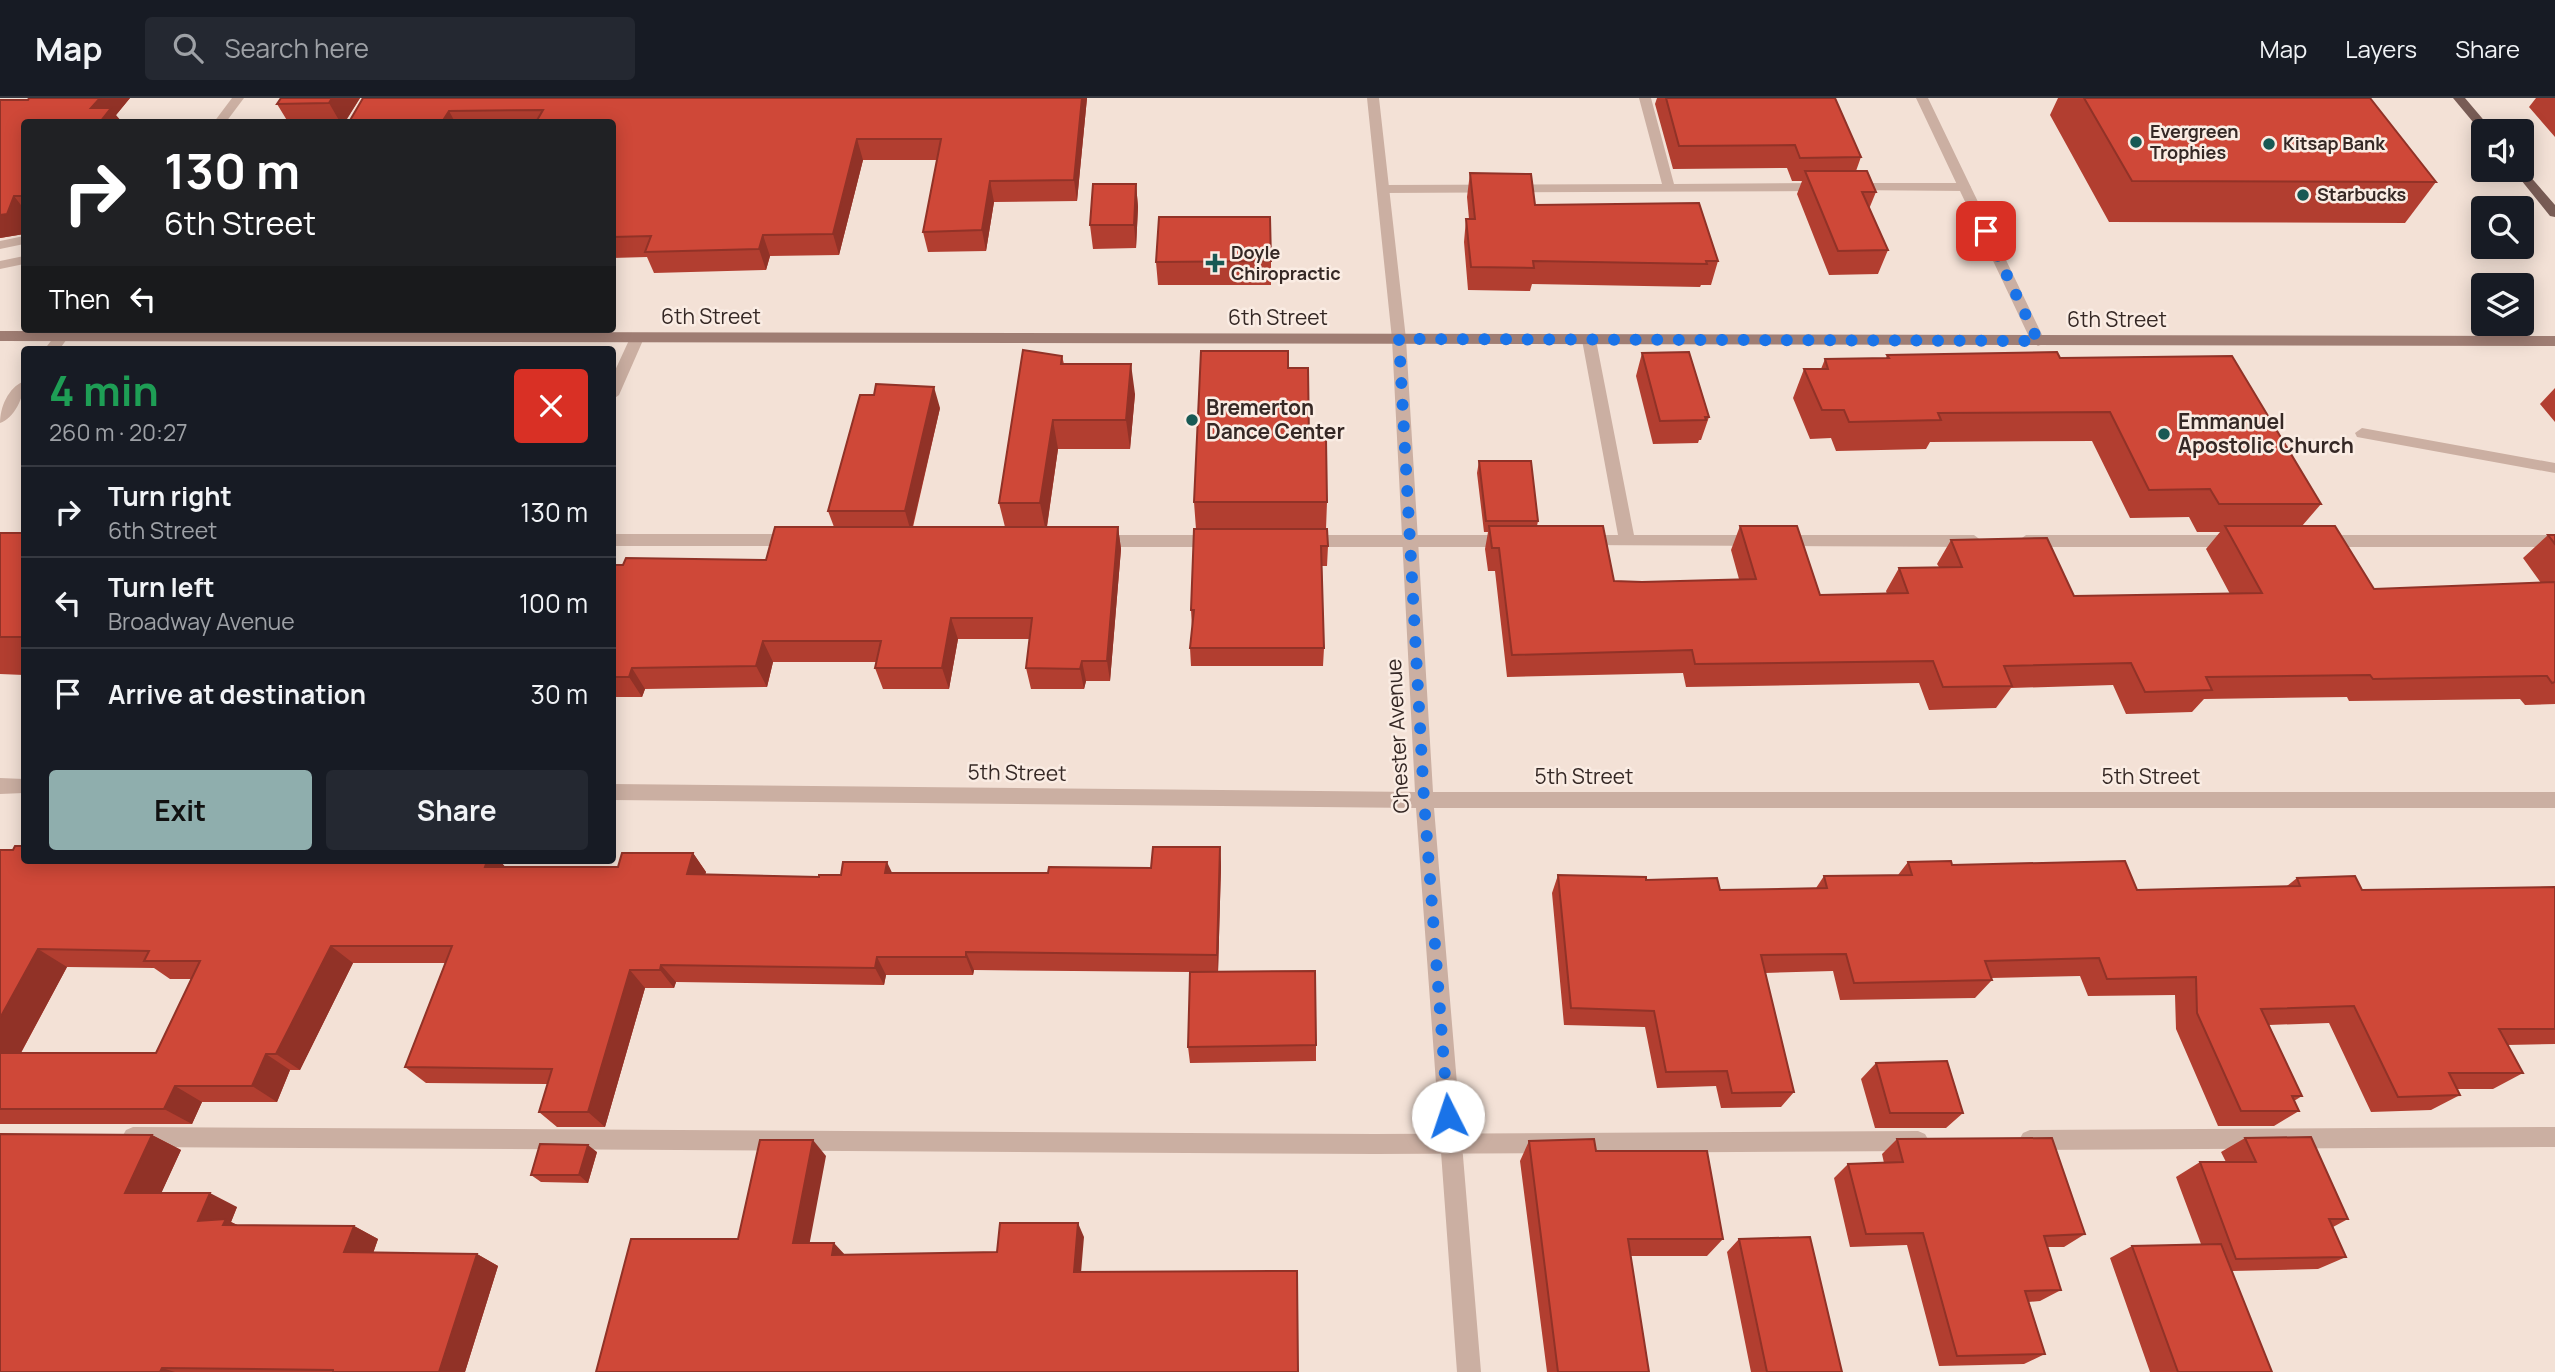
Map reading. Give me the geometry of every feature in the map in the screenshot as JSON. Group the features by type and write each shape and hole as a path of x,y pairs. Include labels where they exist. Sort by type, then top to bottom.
{"main road":[{"path":"2459,98 2477,119"},
{"path":"2529,182 2555,213"},
{"name":"6th Street","path":"0,336 64,333 637,338 2555,341"}],"street":[{"path":"222,119 238,98"},
{"name":"Chester Avenue","path":"1373,98 1399,339 1424,800 1469,1372"},
{"path":"1645,98 1669,188"},
{"path":"1922,98 2038,341"},
{"path":"1383,189 1965,187"},
{"path":"0,245 21,241"},
{"path":"0,265 21,261"},
{"path":"616,386 637,338"},
{"path":"1589,340 1628,541"},
{"path":"0,418 21,390"},
{"path":"2362,433 2555,468"},
{"path":"616,540 808,540"},
{"path":"1088,541 1241,541"},
{"path":"1283,541 1523,541"},
{"path":"1562,541 2256,541"},
{"path":"2298,541 2555,541"},
{"path":"0,786 21,786"},
{"name":"5th Street","path":"616,792 1424,800 2555,800"},
{"path":"111,1137 1450,1144 1945,1141"},
{"path":"2015,1140 2555,1137"}],"building":[{"path":"100,98 91,108 111,108 102,119 21,119 21,196 14,196 7,214 0,215 0,100"},
{"path":"281,98 332,98 329,103 277,104"},
{"path":"363,98 1082,98 1074,180 990,181 982,230 923,232 941,139 857,139 833,234 763,235 759,249 645,252 651,236 616,237 616,119 538,119 543,110 449,111 444,119 351,119"},
{"path":"1666,98 1835,98 1861,157 1800,158 1795,145 1679,146"},
{"path":"2084,98 2370,98 2436,182 2132,181"},
{"path":"1805,171 1867,171 1876,192 1862,192 1888,250 1838,251"},
{"path":"1470,173 1531,174 1535,205 1699,203 1718,261 1706,261 1707,264 1533,261 1534,268 1471,267 1466,219 1475,219"},
{"path":"1093,184 1136,184 1134,225 1090,225"},
{"path":"1159,217 1270,217 1271,261 1156,262"},
{"path":"1023,350 1062,356 1061,364 1131,364 1126,420 1053,420 1040,503 999,503"},
{"path":"1201,351 1288,351 1288,368 1308,368 1309,439 1326,439 1327,502 1194,502"},
{"path":"1689,352 1709,417 1705,417 1706,420 1660,421 1642,353"},
{"path":"2057,352 2060,358 2232,356 2321,504 2219,504 2210,489 2149,490 2110,412 1938,413 1941,420 1849,422 1844,410 1822,410 1804,369 1828,369 1825,359 1889,358 1887,355"},
{"path":"876,384 934,387 905,511 828,511 860,395 874,395"},
{"path":"1479,461 1531,461 1538,521 1486,521"},
{"path":"1489,526 1603,526 1614,581 1642,582 1756,579 1740,526 1797,526 1820,595 1908,593 1899,568 1962,567 1951,540 2047,538 2074,596 2262,593 2225,526 2335,526 2374,589 2555,582 2555,682 2552,683 2547,676 2373,679 2370,675 2206,677 2212,690 2145,692 2131,663 2004,666 2012,686 1943,687 1933,661 1695,664 1692,650 1512,655 1499,548 1492,548"},
{"path":"775,527 1118,527 1107,661 1082,661 1080,669 1026,668 1032,618 951,618 942,668 875,668 881,641 763,641 756,666 632,668 629,677 616,677 616,565 623,565 626,558 766,560"},
{"path":"1194,529 1327,529 1328,546 1321,546 1324,648 1190,648 1194,610 1191,610"},
{"path":"0,533 21,533 21,637 0,637"},
{"path":"2548,535 2555,535 2555,544"},
{"path":"15,846 21,846 21,864 486,864 485,867 618,867 622,853 693,853 687,874 819,877 841,875 843,862 887,862 885,873 1048,873 1049,867 1151,868 1153,847 1220,847 1217,955 966,952 966,957 877,957 875,968 661,965 660,970 630,970 588,1112 539,1112 552,1069 405,1067 452,946 331,946 276,1054 266,1054 252,1086 175,1086 164,1109 0,1109 0,1053 156,1053 200,961 144,961 149,951 38,949 0,1018 0,850 13,850"},
{"path":"1951,861 1952,865 2125,861 2137,890 2300,886 2297,878 2355,876 2362,890 2555,887 2555,1029 2499,1029 2523,1073 2449,1073 2460,1095 2398,1097 2354,1006 2261,1009 2302,1096 2292,1096 2299,1111 2241,1111 2197,1013 2196,977 2107,979 2099,958 1985,961 1992,980 1854,983 1846,954 1761,955 1794,1092 1732,1093 1727,1071 1666,1072 1654,1011 1571,1008 1558,875 1646,877 1646,880 1717,878 1720,890 1827,888 1824,876 1912,875 1908,862"},
{"path":"1315,971 1316,1045 1188,1047 1190,972"},
{"path":"1947,1061 1963,1113 1890,1113 1876,1063"},
{"path":"0,1134 152,1135 125,1193 210,1193 198,1221 226,1219 223,1225 354,1226 344,1252 477,1254 439,1372 162,1368 160,1372 0,1372"},
{"path":"2311,1137 2348,1219 2329,1219 2346,1257 2236,1259 2200,1162 2256,1162 2245,1138"},
{"path":"2052,1138 2085,1234 2044,1236 2061,1290 2025,1291 2045,1354 1957,1356 1923,1233 1866,1234 1848,1164 1903,1162 1897,1139"},
{"path":"1594,1139 1596,1151 1707,1151 1723,1239 1628,1239 1649,1372 1558,1372 1529,1141"},
{"path":"760,1140 813,1140 793,1243 834,1243 832,1255 997,1252 1000,1223 1078,1223 1074,1272 1297,1271 1298,1372 596,1372 631,1239 738,1239"},
{"path":"540,1144 588,1145 579,1175 531,1175"},
{"path":"1810,1237 1842,1372 1767,1372 1739,1239"},
{"path":"2221,1244 2272,1372 2178,1372 2132,1246"}],"place":[{"name":"Evergreen Trophies","path":"2136,142"},
{"name":"Kitsap Bank","path":"2269,144"},
{"name":"Starbucks","path":"2303,195"},
{"name":"Doyle Chiropractic","path":"1215,263"},
{"name":"Bremerton Dance Center","path":"1192,420"},
{"name":"Emmanuel Apostolic Church","path":"2164,434"}],"route":[{"path":"1448,1116 1424,800 1399,339 2038,341 1986,231"}]}
